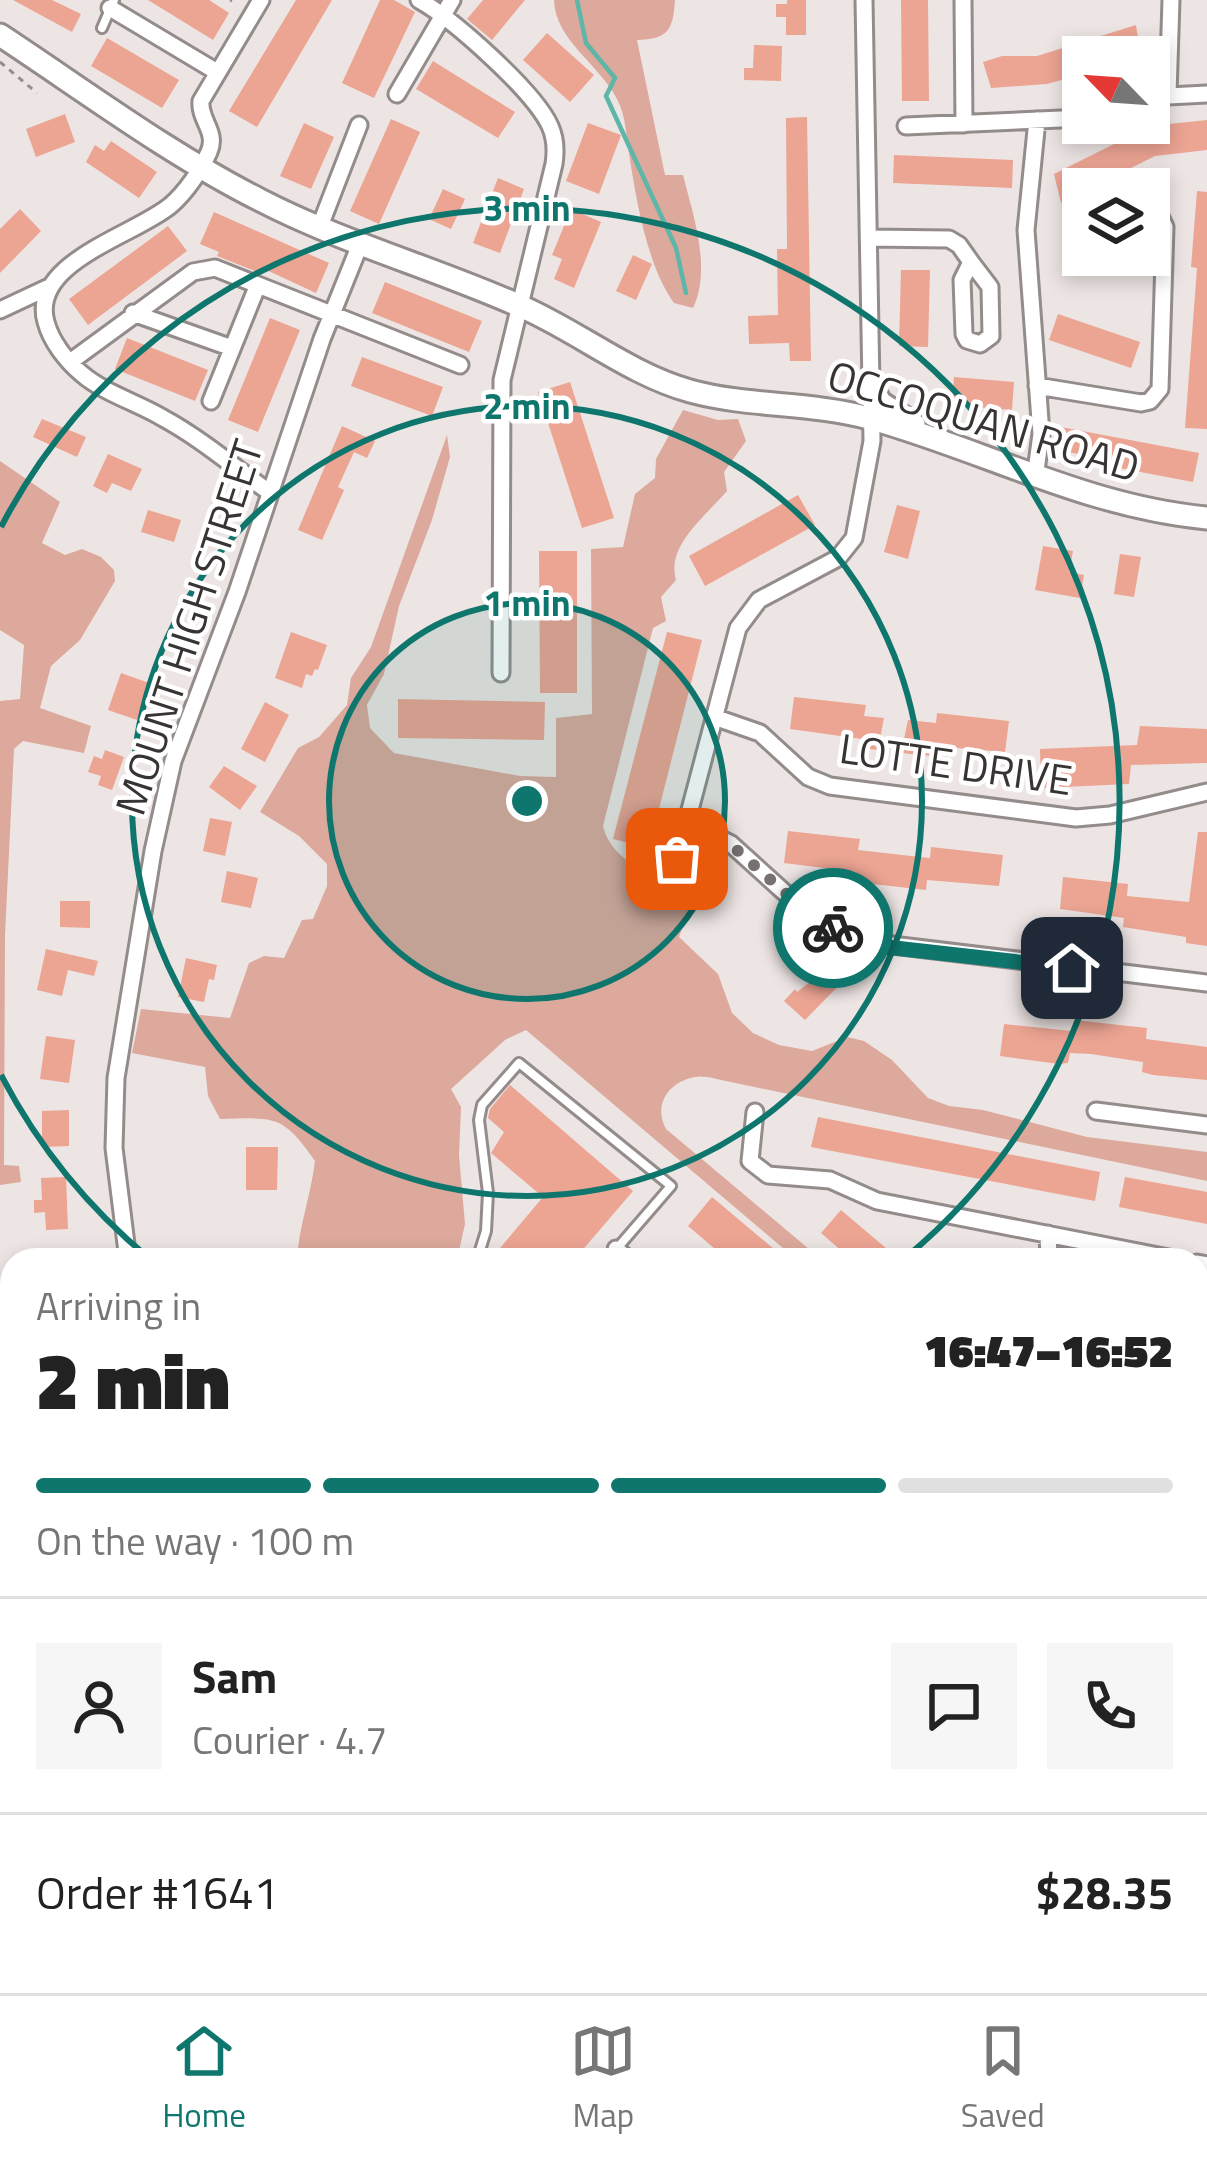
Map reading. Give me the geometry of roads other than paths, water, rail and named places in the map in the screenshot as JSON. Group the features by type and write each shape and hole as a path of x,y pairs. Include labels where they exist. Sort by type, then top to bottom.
{"street":[{"path":"0,310 47,288 92,250 170,206 200,168 212,140 200,104 261,0"},
{"path":"419,0 448,7 542,112 554,136 554,164 502,380 501,673"},
{"path":"677,859 738,628 768,595 838,558 854,538 872,441 864,0"},
{"path":"963,0 964,124"},
{"path":"1170,36 1171,0"},
{"path":"112,4 217,72"},
{"path":"398,94 448,7"},
{"name":"OCCOQUAN ROAD","path":"0,35 200,168 266,203 521,306 667,383 722,397 872,419 1102,500 1207,518"},
{"path":"1170,94 1207,94"},
{"path":"906,126 1062,119"},
{"path":"1035,478 1041,434 1026,230 1037,120"},
{"path":"320,226 359,125"},
{"path":"868,238 949,238 959,245 991,287 991,335 980,344 964,334 962,280 970,262"},
{"name":"MOUNT HIGH STREET","path":"126,1248 113,1109 153,851 173,761 361,242"},
{"path":"70,362 194,272 215,268 460,365"},
{"path":"1036,386 1141,403 1156,396 1163,276"},
{"path":"211,400 257,287"},
{"path":"47,288 43,312 49,335 83,376 167,420 269,492"},
{"path":"133,313 232,348"},
{"path":"872,387 887,408 956,449"},
{"name":"LOTTE DRIVE","path":"714,717 760,733 808,777 854,792 1076,818 1207,792"},
{"path":"684,832 730,844 806,911 859,941 1207,983"},
{"path":"1096,1111 1207,1125"},
{"path":"755,1112 750,1161 768,1175 830,1180 877,1201 1119,1248"},
{"path":"1048,1234 1049,1248"}],"lane":[{"path":"102,28 112,4"},
{"path":"481,1248 488,1193 479,1120 482,1105 519,1064 671,1186 623,1248"}],"waterway":[{"path":"577,0 586,43 615,78 606,96 676,248 686,293"}]}
